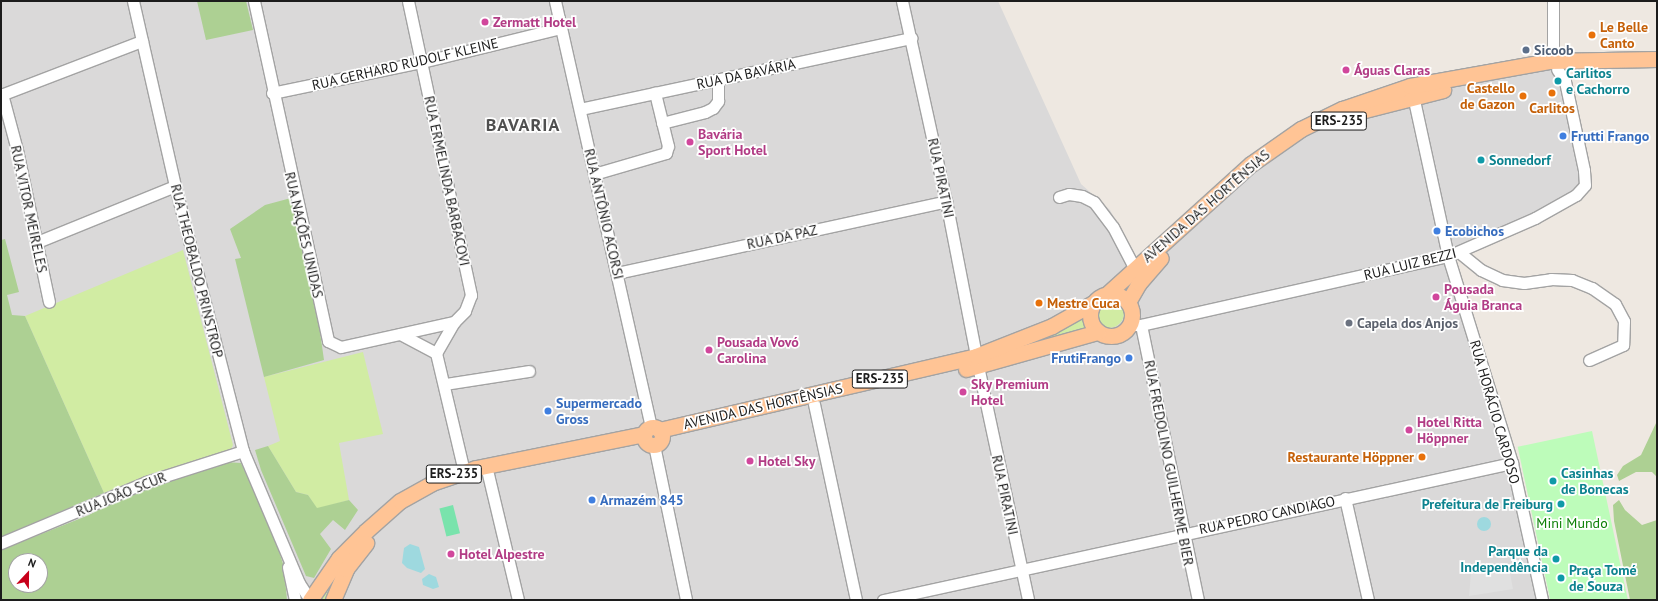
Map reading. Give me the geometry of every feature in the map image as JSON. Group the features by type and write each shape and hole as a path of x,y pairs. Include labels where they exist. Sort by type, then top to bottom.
{"main road":[{"name":"AVENIDA DAS HORTÊNSIAS","path":"1107,294 1251,164 1277,144 1301,129 1342,109 1412,91 1595,59 1657,59"},
{"name":"AVENIDA DAS HORTÊNSIAS","path":"1556,66 1613,60"},
{"name":"AVENIDA DAS HORTÊNSIAS","path":"1128,302 1152,267 1253,174 1281,153 1349,116 1412,91"},
{"path":"1107,294 1118,295 1128,302 1136,325"},
{"name":"ERS-235","path":"1093,304 1107,294"},
{"name":"AVENIDA DAS HORTÊNSIAS","path":"310,600 339,558 387,511 432,483 464,471 814,404 977,361 1052,326 1093,304"},
{"path":"1093,304 1089,316 1098,332"},
{"name":"ERS-235","path":"1098,332 1116,336 1136,325"},
{"name":"AVENIDA DAS HORTÊNSIAS","path":"333,600 346,569 381,528 404,509 435,491 453,483 1098,332"}],"street":[{"name":"RUA THEOBALDO PRINSTROP","path":"133,1 175,186 243,451 299,583 310,600"},
{"name":"RUA NAÇÕES UNIDAS","path":"254,1 272,93 328,341 341,347 454,322"},
{"name":"RUA ERMELINDA BARBACOVI","path":"408,1 470,286 470,302 465,312 454,322 436,352"},
{"name":"RUA ANTÔNIO ACORSI","path":"555,1 653,436 686,600"},
{"name":"RUA PIRATINI","path":"902,1 946,201 977,361 1028,600"},
{"path":"1553,1 1556,66"},
{"name":"RUA GERHARD RUDOLF KLEINE","path":"272,93 422,62 560,28"},
{"name":"RUA DA BAVÁRIA","path":"580,109 911,38"},
{"path":"1,94 142,42"},
{"name":"RUA LUIZ BEZZI","path":"1136,325 1460,253 1535,218 1583,190 1585,185 1584,170 1556,66"},
{"path":"662,123 705,112 713,108 718,101 718,80"},
{"name":"RUA HORÁCIO CARDOSO","path":"1412,91 1448,256 1512,463 1542,600"},
{"path":"594,174 662,156 668,146 655,93"},
{"name":"RUA VITOR MEIRELES","path":"1,94 17,150 49,302"},
{"path":"37,242 175,186"},
{"path":"1059,197 1069,194 1082,196 1094,202 1114,227 1135,269"},
{"name":"RUA DA PAZ","path":"617,273 946,201"},
{"path":"1460,253 1481,270 1502,280 1524,284 1551,279 1572,280 1590,287 1615,304 1623,317 1625,334 1623,345 1589,360"},
{"name":"RUA FREDOLINO GUILHERME BIER","path":"1136,325 1198,600"},
{"path":"400,334 436,352 445,384 464,471"},
{"path":"445,384 529,370"},
{"path":"814,404 856,600"},
{"name":"RUA JOÃO SCUR","path":"1,543 146,482 243,451"},
{"name":"RUA PEDRO CANDIAGO","path":"883,600 1021,568 1512,463"},
{"path":"488,474 518,600"},
{"path":"1345,498 1368,600"},
{"name":"RUA THEOBALDO PRINSTROP","path":"280,536 295,600"}],"shaded area":[{"path":"1,1 998,1 1081,184 1110,210 1143,272 1247,174 1322,122 1397,95 1562,63 1583,189 1449,256 1512,463 1542,600 1,600"},
{"path":"1509,567 1513,589 1469,596 1471,572"}],"green space":[{"path":"197,1 246,1 253,30 206,40"},
{"path":"291,198 319,325 324,360 264,377 235,259 241,258 230,229 265,205"},
{"path":"5,239 19,292 7,295 12,315 25,316 104,493 1,537 1,240"},
{"path":"183,250 233,445 231,449 148,475 104,493 25,316"},
{"path":"1109,298 1120,302 1124,313 1120,324 1109,328 1098,324 1094,313 1098,302"},
{"path":"1084,315 1090,332 995,352 1068,326"},
{"path":"363,352 383,434 339,443 349,500 317,509 308,495 296,492 268,446 280,441 264,377"},
{"path":"1657,421 1657,477 1652,472 1636,472 1619,481 1617,475 1623,466 1641,455"},
{"name":"Mini Mundo","path":"1592,431 1628,600 1550,600 1518,447"},
{"path":"268,446 296,492 308,495 317,508 349,500 358,510 345,530 333,520 320,534 331,549 314,578 306,576 261,470 255,450"},
{"path":"225,462 241,463 274,535 284,567 287,600 1,600 1,550 89,515 119,498"},
{"path":"1619,500 1625,510 1642,525 1657,520 1657,600 1630,600 1614,521 1613,505"},
{"path":"453,505 460,533 446,537 439,508"},
{"path":"343,562 326,600 321,600 318,597"}],"water":[{"path":"1481,517 1487,517 1491,521 1491,527 1487,531 1481,531 1477,527 1477,521"},
{"path":"410,544 419,547 425,569 421,573 407,568 402,563 404,548"},
{"path":"429,574 436,577 439,587 433,589 423,585 422,579"}],"place":[{"name":"Zermatt Hotel","path":"485,22"},
{"name":"Le Belle Canto","path":"1592,35"},
{"name":"Sicoob","path":"1526,50"},
{"name":"Águas Claras","path":"1346,70"},
{"name":"Carlitos e Cachorro","path":"1558,81"},
{"name":"Carlitos","path":"1552,93"},
{"name":"Castello de Gazon","path":"1523,96"},
{"name":"Frutti Frango","path":"1563,136"},
{"name":"Bavária Sport Hotel","path":"690,142"},
{"name":"Sonnedorf","path":"1481,160"},
{"name":"Ecobichos","path":"1437,231"},
{"name":"Pousada Águia Branca","path":"1436,297"},
{"name":"Mestre Cuca","path":"1039,303"},
{"name":"Capela dos Anjos","path":"1349,323"},
{"name":"Pousada Vovó Carolina","path":"709,350"},
{"name":"FrutiFrango","path":"1129,358"},
{"name":"Sky Premium Hotel","path":"963,392"},
{"name":"Supermercado Gross","path":"548,411"},
{"name":"Hotel Ritta Höppner","path":"1409,430"},
{"name":"Restaurante Höppner","path":"1422,457"},
{"name":"Hotel Sky","path":"750,461"},
{"name":"Casinhas de Bonecas","path":"1553,481"},
{"name":"Armazém 845","path":"592,500"},
{"name":"Prefeitura de Freiburg","path":"1561,504"},
{"name":"Hotel Alpestre","path":"451,554"},
{"name":"Parque da Independência","path":"1556,559"},
{"name":"Praça Tomé de Souza","path":"1561,578"}],"district":[{"name":"BAVARIA","path":"523,125"}]}
